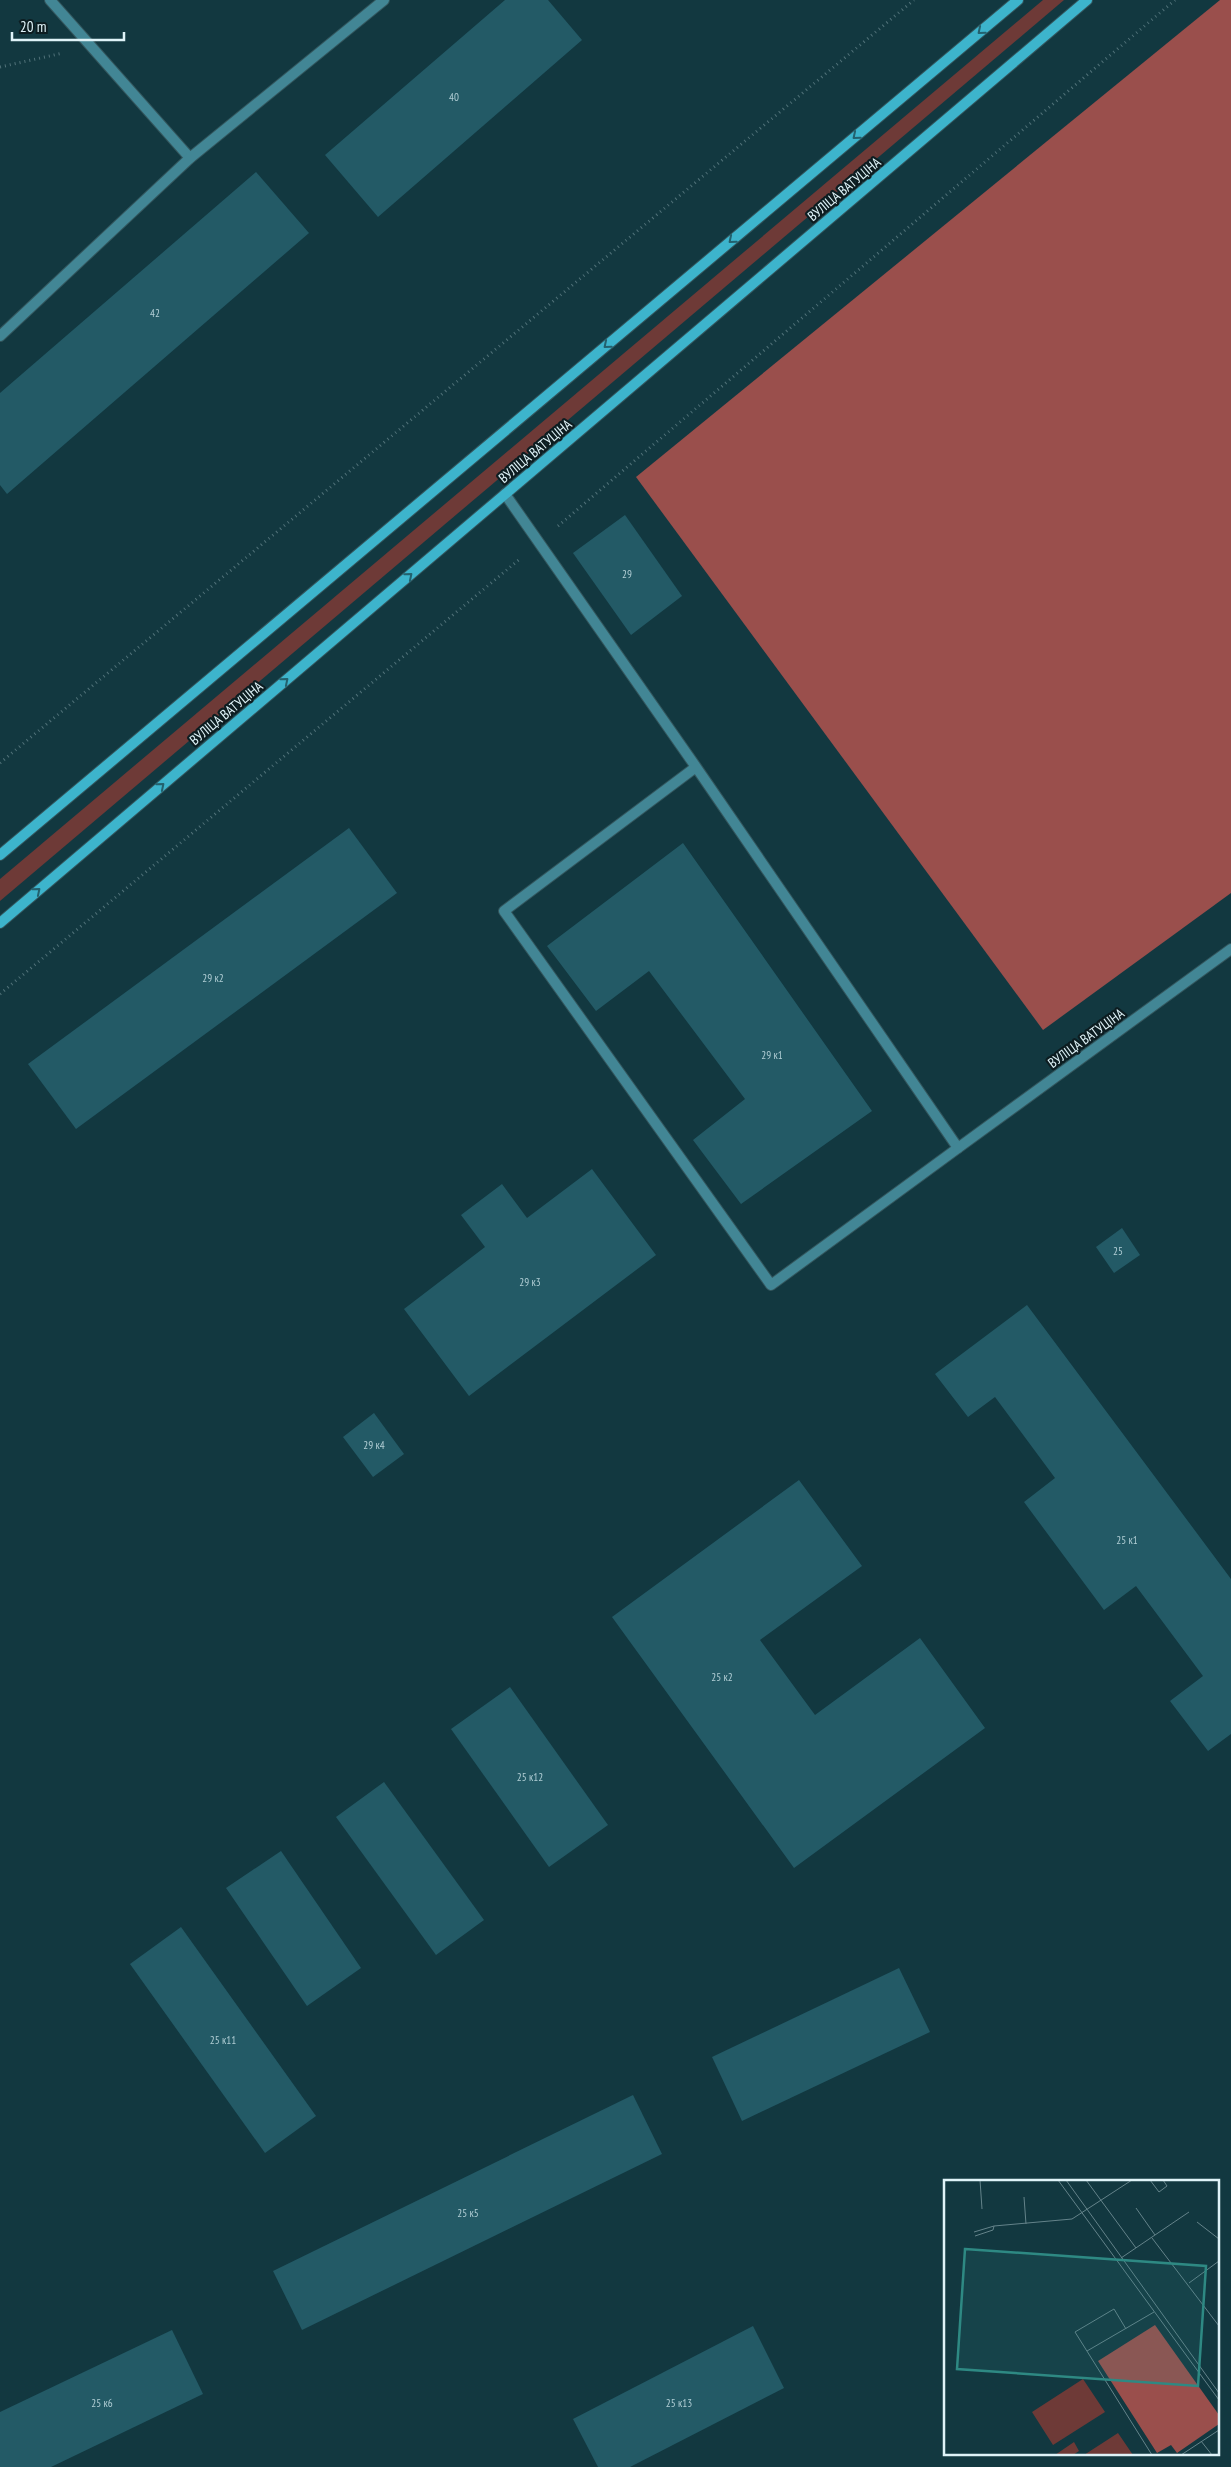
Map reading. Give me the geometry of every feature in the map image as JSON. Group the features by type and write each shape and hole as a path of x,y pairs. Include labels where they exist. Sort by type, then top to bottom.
{"street":[{"path":"50,0 190,158"},
{"path":"0,336 190,158 384,0"},
{"path":"0,855 1018,0"},
{"name":"ВУЛІЦА ВАТУЦІНА","path":"0,923 1087,0"},
{"path":"505,494 696,767 958,1148"},
{"name":"ВУЛІЦА ВАТУЦІНА","path":"696,767 504,911 771,1284 1231,950"}],"path":[{"path":"0,762 914,0"},
{"path":"0,994 539,542 1175,0"},
{"path":"0,67 91,47"}],"shaded area":[{"path":"1043,0 1064,0 0,901 0,879"},
{"path":"1220,0 1231,0 1231,893 1043,1030 636,477"}],"building":[{"path":"505,0 548,0 582,40 378,217 325,155"},
{"path":"256,172 309,233 7,494 0,485 0,393"},
{"path":"625,515 682,596 631,635 573,553"},
{"path":"349,828 397,893 76,1129 28,1064"},
{"path":"683,843 872,1111 741,1204 693,1140 745,1099 649,971 596,1011 547,946"},
{"path":"592,1169 656,1255 469,1396 404,1309 485,1247 461,1215 502,1184 527,1218"},
{"path":"1122,1228 1140,1255 1114,1273 1096,1247"},
{"path":"1027,1305 1231,1579 1231,1734 1208,1751 1170,1701 1203,1676 1136,1586 1104,1610 1024,1502 1055,1478 995,1397 968,1417 935,1374"},
{"path":"374,1413 404,1454 373,1477 343,1437"},
{"path":"799,1480 862,1566 760,1640 815,1715 920,1638 985,1728 794,1868 612,1617"},
{"path":"510,1687 608,1825 549,1867 451,1729"},
{"path":"384,1782 484,1920 436,1955 336,1817"},
{"path":"281,1851 361,1968 307,2006 226,1888"},
{"path":"181,1927 316,2116 265,2153 130,1964"},
{"path":"899,1968 930,2032 742,2121 712,2057"},
{"path":"633,2095 662,2154 302,2330 273,2271"},
{"path":"753,2326 784,2388 630,2467 598,2467 573,2419"},
{"path":"172,2330 203,2394 51,2467 0,2467 0,2412"}]}
